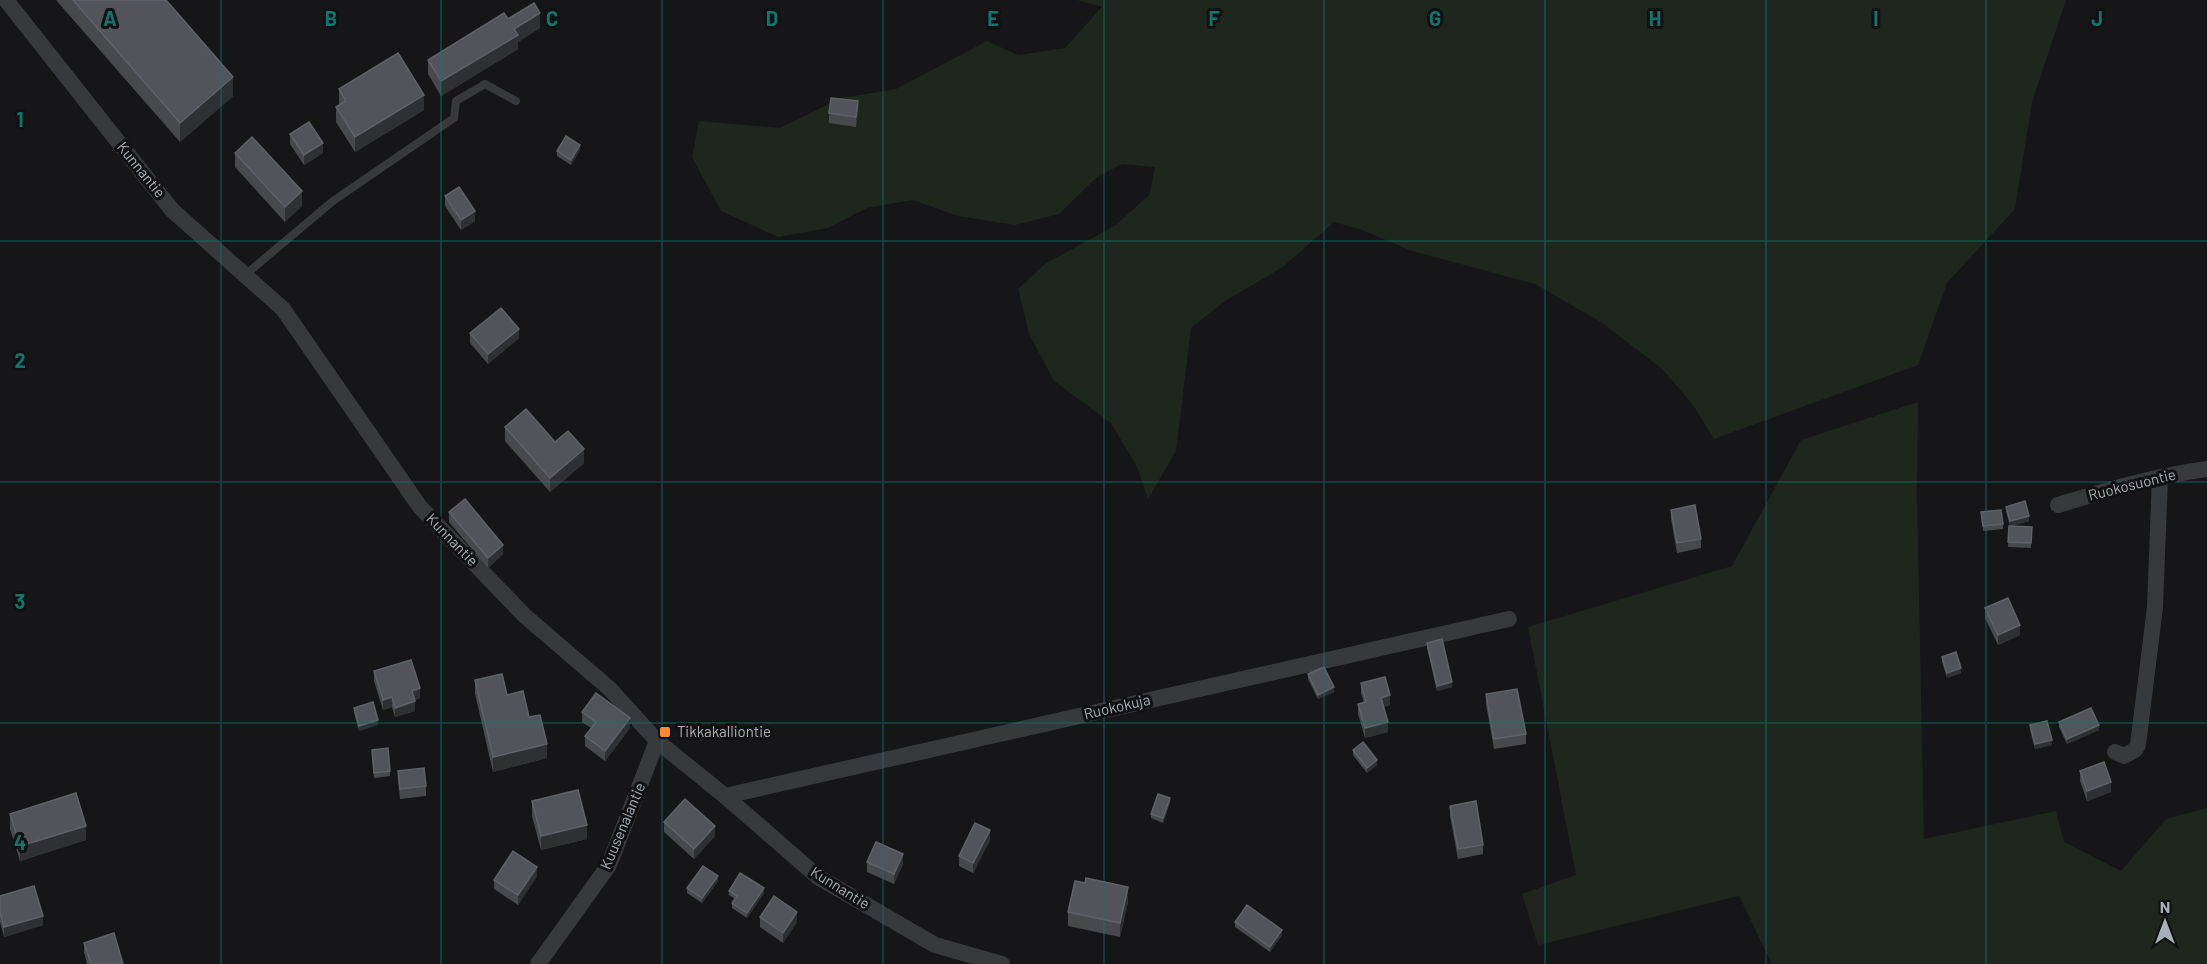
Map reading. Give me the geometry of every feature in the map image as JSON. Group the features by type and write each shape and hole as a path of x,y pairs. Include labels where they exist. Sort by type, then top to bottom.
{"street":[{"name":"Kunnantie","path":"6,0 172,210 283,309 420,507 525,616 610,689 657,741 725,796 818,877 935,945 1002,964"},
{"name":"Ruokosuontie","path":"2058,505 2116,487 2207,469"},
{"path":"2115,752 2124,756 2135,750 2138,745 2155,607 2160,477"},
{"name":"Ruokokuja","path":"725,796 1509,619"},
{"name":"Kuusenalantie","path":"538,964 609,865 657,741"}],"lane":[{"path":"245,275 333,201 454,118 456,101 485,84 516,101"}],"shaded area":[{"path":"1077,0 2066,0 2032,102 2015,209 1947,283 1918,365 1714,439 1693,405 1662,369 1601,322 1535,284 1412,251 1362,230 1334,222 1283,267 1225,301 1191,328 1176,451 1148,499 1137,467 1111,423 1054,381 1029,334 1018,289 1045,264 1116,225 1149,195 1155,167 1122,164 1097,177 1059,214 1015,225 958,216 913,200 867,208 828,228 778,237 721,211 692,157 699,121 780,128 841,98 896,89 987,41 1018,55 1065,48 1102,7"},
{"path":"1918,402 1917,496 1924,839 2056,811 2064,842 2121,871 2166,819 2207,808 2207,964 1772,964 1739,896 1538,945 1522,894 1576,875 1528,627 1732,566 1801,440"}],"building":[{"path":"73,0 166,0 233,77 180,123"},
{"path":"534,3 540,13 514,29 518,35 441,81 428,60 504,13 508,19"},
{"path":"398,53 424,95 355,137 336,107 346,101 339,89"},
{"path":"831,98 858,101 856,117 829,113"},
{"path":"309,122 323,143 304,155 290,134"},
{"path":"566,136 580,145 571,160 557,151"},
{"path":"252,137 302,191 285,207 235,153"},
{"path":"459,187 475,211 461,220 445,196"},
{"path":"501,308 519,329 488,354 470,333"},
{"path":"526,409 555,442 568,431 584,449 550,478 505,427"},
{"path":"465,499 503,545 488,558 449,512"},
{"path":"2025,501 2029,516 2010,521 2006,507"},
{"path":"1695,505 1701,539 1677,543 1671,510"},
{"path":"2001,510 2003,524 1983,526 1981,512"},
{"path":"2009,526 2032,527 2031,543 2008,542"},
{"path":"2008,598 2020,625 1998,635 1985,608"},
{"path":"1442,639 1452,682 1437,686 1427,643"},
{"path":"1956,652 1961,668 1947,673 1942,657"},
{"path":"411,660 420,688 412,691 415,701 395,708 392,697 383,700 374,671"},
{"path":"1324,667 1334,687 1318,695 1308,674"},
{"path":"502,674 507,695 523,691 529,717 540,715 547,744 493,757 475,680"},
{"path":"1385,677 1390,695 1381,698 1388,722 1365,728 1358,704 1366,702 1361,683"},
{"path":"1517,689 1526,734 1494,739 1486,694"},
{"path":"596,693 630,718 605,751 585,736 596,722 582,712"},
{"path":"373,702 378,720 359,726 354,708"},
{"path":"2091,708 2099,725 2067,739 2059,722"},
{"path":"2047,721 2052,740 2035,744 2030,725"},
{"path":"1363,742 1377,760 1367,768 1353,750"},
{"path":"388,748 390,771 374,773 372,750"},
{"path":"2104,762 2111,782 2087,791 2080,771"},
{"path":"424,768 426,786 400,789 398,771"},
{"path":"578,790 587,825 541,836 532,801"},
{"path":"76,793 86,826 20,846 10,814"},
{"path":"1158,794 1170,798 1163,818 1151,814"},
{"path":"685,799 715,826 694,849 664,822"},
{"path":"1476,801 1483,845 1458,849 1450,806"},
{"path":"975,823 990,830 973,863 959,856"},
{"path":"876,842 903,854 894,874 867,862"},
{"path":"513,851 537,867 518,895 494,880"},
{"path":"703,866 718,876 702,898 687,888"},
{"path":"740,873 764,888 747,913 732,903 737,896 729,891"},
{"path":"1086,878 1128,887 1120,923 1068,912 1075,881 1085,883"},
{"path":"34,886 43,916 4,927 0,912 0,896"},
{"path":"774,896 797,912 783,933 760,917"},
{"path":"1247,905 1282,930 1270,947 1235,922"},
{"path":"114,933 123,964 91,964 84,943"}],"place":[{"name":"Tikkakalliontie","path":"665,732"}]}
